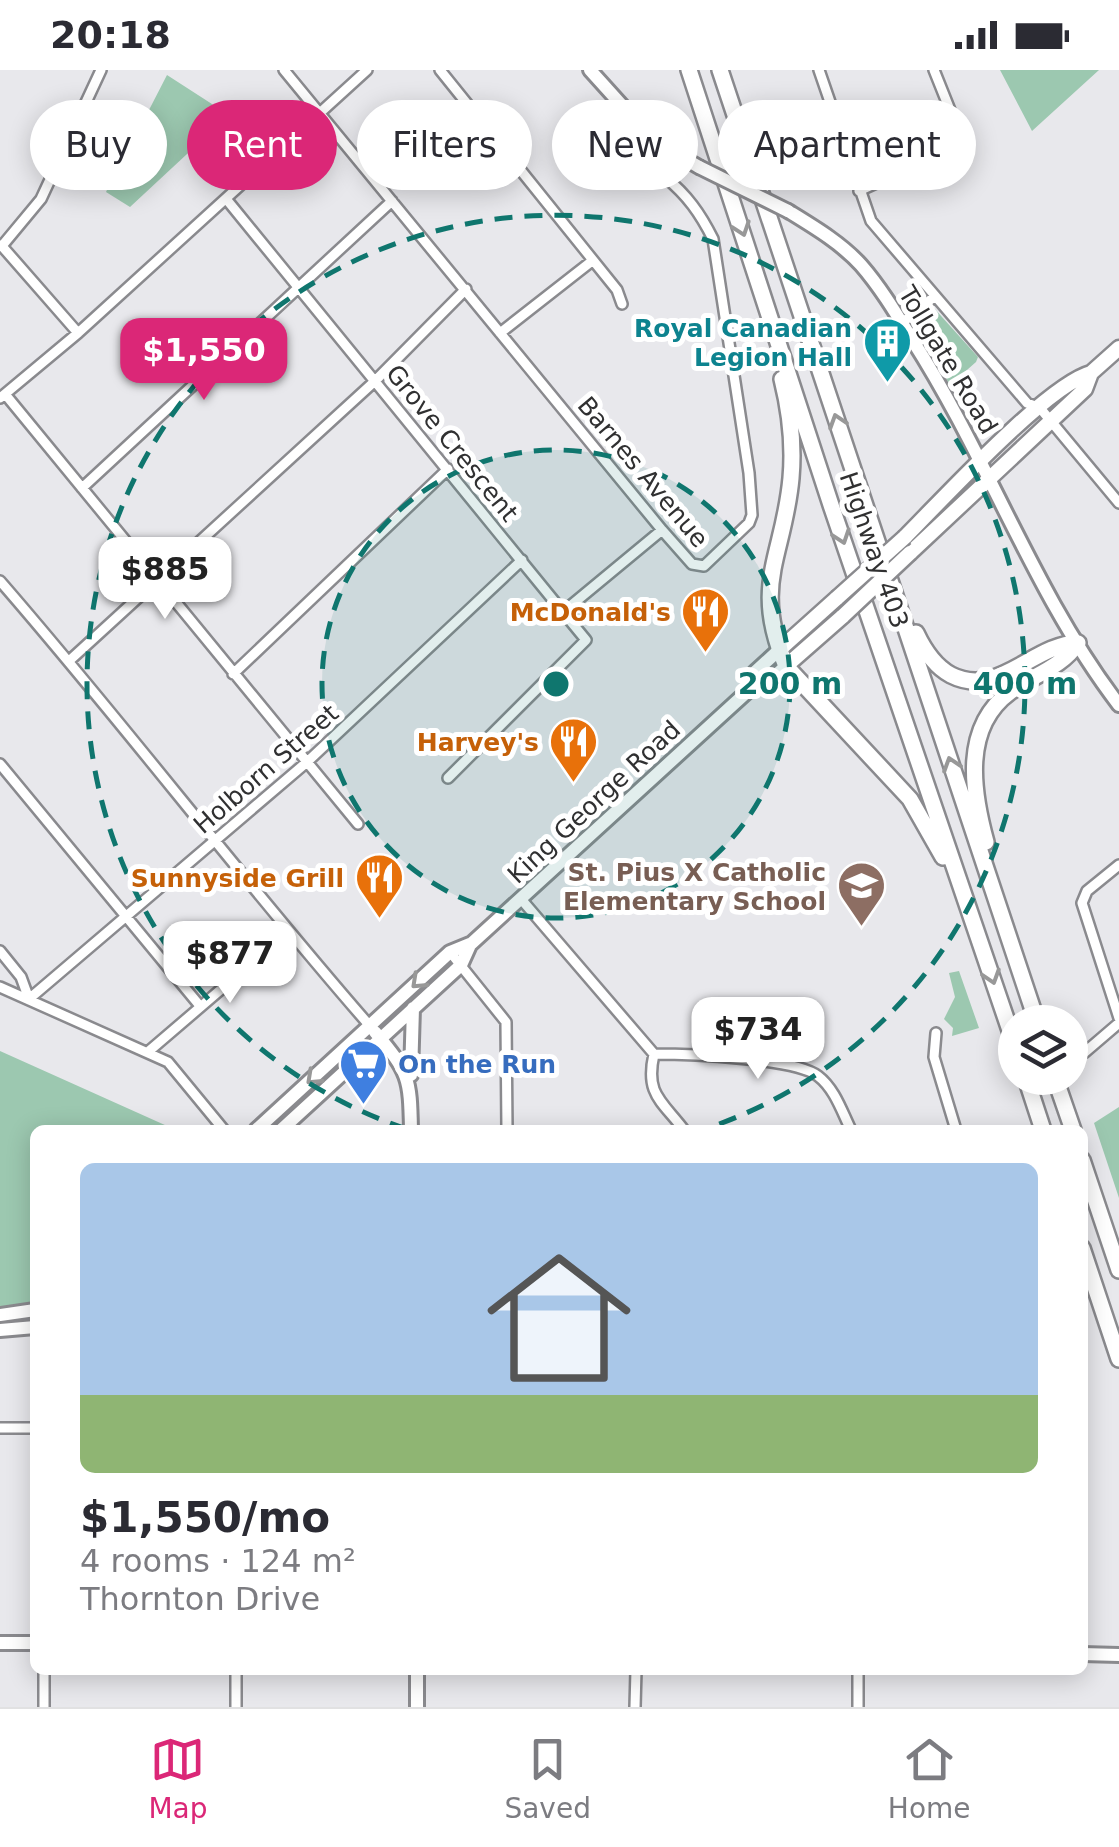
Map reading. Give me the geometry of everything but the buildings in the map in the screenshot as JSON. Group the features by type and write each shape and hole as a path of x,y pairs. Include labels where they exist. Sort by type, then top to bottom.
{"highway":[{"name":"Highway 403","path":"689,70 832,508 1002,1005"},
{"name":"Highway 403","path":"720,70 1031,1005"},
{"path":"770,310 793,445 791,482 769,586 769,616 779,650 786,666 910,800 938,844 981,942"},
{"path":"890,580 922,648 940,669 961,680 981,682 1003,675 1059,644 1078,643"},
{"path":"1018,967 982,827 974,759 980,726 989,711 1010,692 1068,659 1078,643"},
{"path":"1032,1095 1041,1125"},
{"path":"1061,1095 1070,1125"},
{"path":"1088,1178 1119,1270"},
{"path":"1088,1266 1119,1358"}],"main road":[{"name":"Tollgate Road","path":"590,70 654,141 788,211 827,235 860,264 943,388 1078,643 1119,704"},
{"name":"King George Road","path":"261,1125 450,952 470,945 748,691 766,684 844,616 1084,390 1092,373 1119,348"},
{"name":"King George Road","path":"748,691 756,672 905,537 1034,406 1074,378 1092,373"},
{"name":"King George Road","path":"285,1125 461,965 470,945"},
{"path":"411,1125 413,1008"},
{"path":"370,1026 404,1066 410,1086"},
{"path":"0,1315 30,1311"},
{"path":"0,1330 30,1327"},
{"path":"0,1643 30,1643"},
{"path":"1088,1654 1119,1655"},
{"path":"417,1675 417,1707"}],"street":[{"path":"78,334 1,245 41,199 102,70"},
{"name":"Barnes Avenue","path":"284,70 308,100"},
{"path":"333,100 368,70"},
{"path":"440,70 617,290 622,304"},
{"path":"819,70 871,221 1051,421 1119,503"},
{"path":"860,191 892,176 947,125 952,115 934,70"},
{"name":"Barnes Avenue","path":"337,136 662,530 692,564 704,566 749,523 752,515 713,239 700,213 682,190"},
{"path":"237,190 78,334 2,396 358,824"},
{"name":"Grove Crescent","path":"227,200 586,640 448,778"},
{"path":"82,488 392,201"},
{"path":"500,333 592,261"},
{"path":"70,661 375,381 466,289"},
{"path":"902,323 935,296"},
{"path":"233,674 448,469"},
{"path":"563,612 662,530"},
{"name":"Holborn Street","path":"29,999 307,762 522,560"},
{"path":"0,581 370,1026"},
{"path":"0,764 200,1006"},
{"path":"1088,1048 1119,1021 1082,903 1087,891 1119,864"},
{"path":"521,899 654,1054 690,1054 799,1067 817,1075 831,1090 848,1125"},
{"path":"148,1050 288,932"},
{"path":"0,951 21,977 29,999"},
{"path":"450,952 506,1022 507,1125"},
{"path":"0,987 168,1062 220,1125"},
{"path":"936,1033 934,1057 954,1125"},
{"path":"654,1054 649,1077 652,1089 680,1125"},
{"path":"0,1428 30,1428"},
{"path":"44,1675 44,1707"},
{"path":"236,1675 236,1707"},
{"path":"635,1707 636,1675"},
{"path":"858,1675 858,1707"}],"green space":[{"path":"1000,70 1099,70 1032,131"},
{"path":"167,75 206,100 187,100 187,154 167,173 167,100 154,100"},
{"path":"107,190 148,190 130,207"},
{"path":"933,307 978,357 950,385 914,327 915,318"},
{"path":"959,971 979,1028 952,1036 953,1028 944,1019 955,997 949,973"},
{"path":"0,1051 165,1125 30,1125 30,1309 0,1315"},
{"path":"1119,1107 1119,1198 1094,1123"}],"place":[{"name":"Royal Canadian Legion Hall","path":"887,384"},
{"name":"McDonald's","path":"706,654"},
{"name":"Harvey's","path":"574,784"},
{"name":"Sunnyside Grill","path":"379,920"},
{"name":"St. Pius X Catholic Elementary School","path":"861,928"},
{"name":"On the Run","path":"363,1106"}]}
